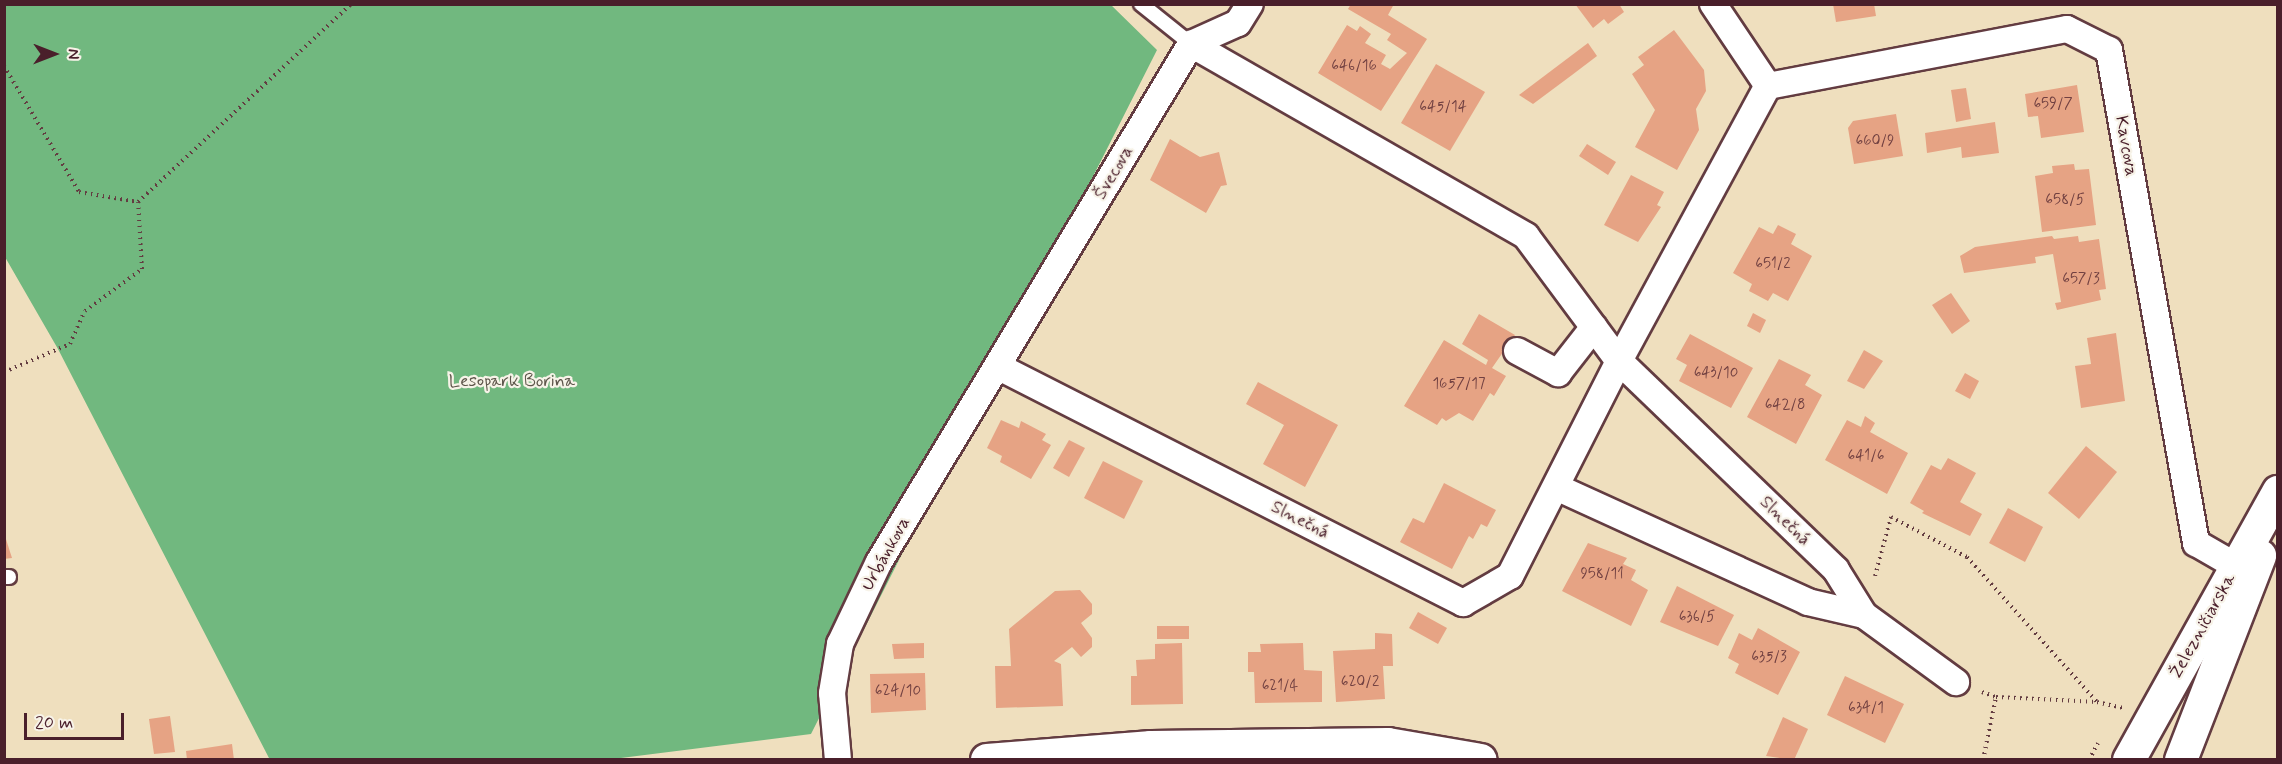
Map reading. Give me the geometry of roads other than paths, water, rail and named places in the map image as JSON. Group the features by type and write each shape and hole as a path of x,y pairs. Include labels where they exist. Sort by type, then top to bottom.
{"street":[{"path":"1191,44 1238,23 1250,4"},
{"path":"1713,4 1768,86"},
{"name":"Kavcova","path":"1768,86 2067,29 2109,50 2196,543 2236,566"},
{"name":"Slnečná","path":"1191,44 1526,236 1619,361 1836,570 1864,615 1956,682"},
{"name":"Švecova","path":"999,367 1191,44"},
{"name":"Slnečná","path":"999,367 1463,603 1510,576 1619,361 1768,86"},
{"path":"1517,351 1558,373 1594,327"},
{"name":"Urbánkova","path":"838,759 832,693 840,644 879,562 999,367"},
{"name":"Slnečná","path":"1556,487 1808,602 1864,615"},
{"name":"Železničiarska","path":"2129,759 2277,492"},
{"name":"Železničiarska","path":"2181,759 2277,512"},
{"path":"987,759 1151,747 1388,744 1481,759"}],"lane":[{"path":"1141,4 1191,44"}],"park label":[{"name":"Lesopark Borina","path":"512,381"}]}
